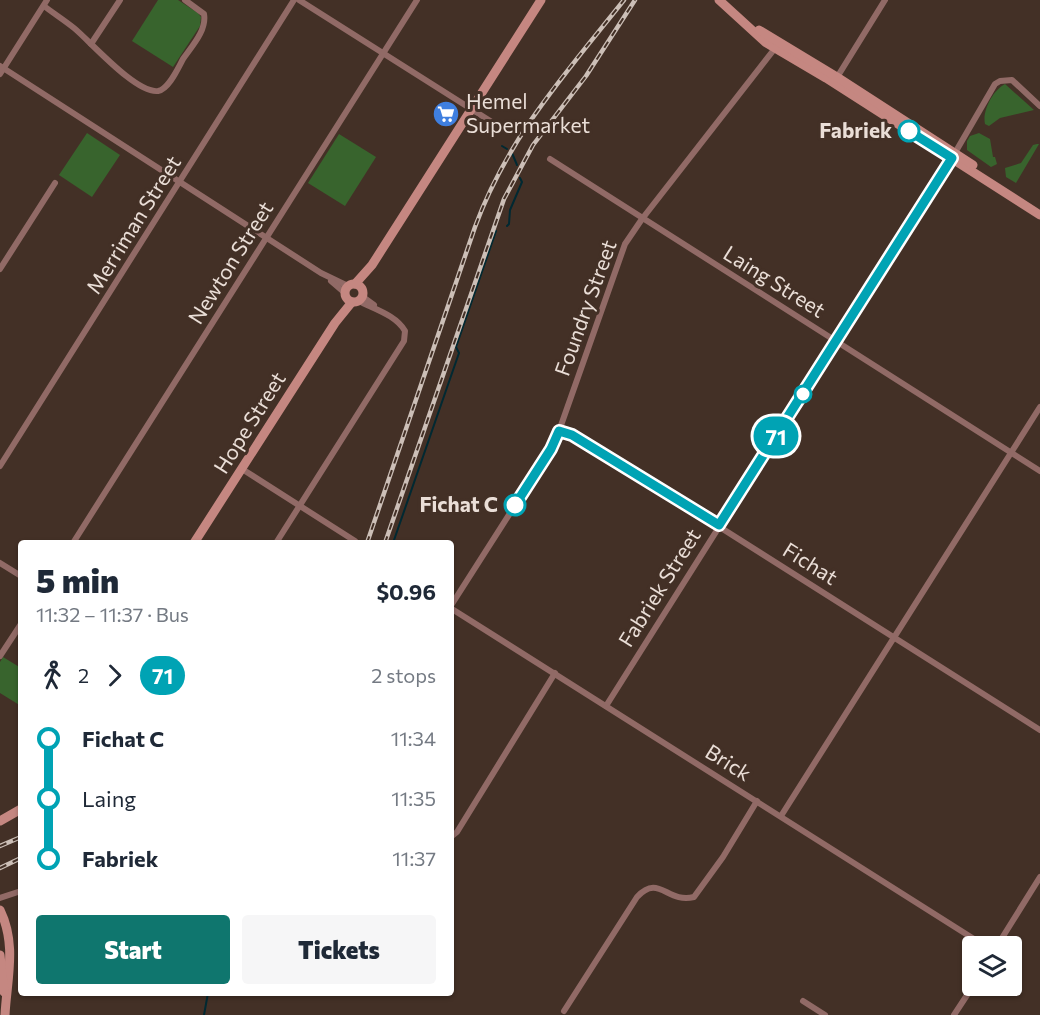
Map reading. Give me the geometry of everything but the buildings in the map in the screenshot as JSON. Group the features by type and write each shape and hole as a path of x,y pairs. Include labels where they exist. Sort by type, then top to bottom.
{"street":[{"path":"91,44 120,0"},
{"path":"185,0 204,14 203,27 173,76 162,89 152,90 136,82 110,63 45,3 1,69 397,321 405,331 404,341 398,351 278,540"},
{"name":"Merriman Street","path":"0,466 294,0"},
{"path":"299,0 506,131"},
{"name":"Newton Street","path":"75,540 417,0"},
{"name":"Hope Street","path":"196,540 541,0"},
{"path":"719,0 778,45 953,156 1040,215"},
{"path":"835,80 885,0"},
{"name":"Foundry Street","path":"454,601 541,466 559,431 625,244 778,45"},
{"name":"Fabriek Street","path":"606,706 953,156 995,84 1012,80 1040,106"},
{"path":"953,156 1040,208"},
{"name":"Laing Street","path":"550,159 1040,471"},
{"path":"0,269 55,183"},
{"path":"781,816 1040,407"},
{"name":"Fichat","path":"559,431 572,435 719,525 1040,730"},
{"path":"242,469 353,540"},
{"path":"0,563 18,574"},
{"name":"Brick","path":"454,610 969,936"},
{"path":"0,656 18,629"},
{"path":"454,835 458,832 555,673"},
{"path":"564,1011 642,891 658,888 681,899 694,897 723,857 757,801"},
{"path":"0,821 18,811"},
{"path":"1003,936 1040,877"},
{"path":"0,898 18,892"},
{"path":"0,910 7,927 11,951 4,1015"},
{"path":"0,955 5,1001"},
{"path":"954,1015 966,996"},
{"path":"803,1001 825,1015"}],"green space":[{"path":"158,0 178,0 201,17 200,26 173,67 132,41"},
{"path":"1005,84 1034,110 1000,118 989,126 985,124 987,107 996,91"},
{"path":"87,133 120,155 92,197 59,175"},
{"path":"979,133 990,139 993,157 997,164 991,167 967,150 967,141 970,136"},
{"path":"339,134 376,157 345,206 308,183"},
{"path":"1039,144 1016,183 1006,177 1005,168 1021,163 1033,145"},
{"path":"3,657 18,666 18,704 0,693 0,662"}],"waterway":[{"path":"502,146 507,149"},
{"path":"512,153 517,165"},
{"path":"507,226 510,210 522,182 520,178"},
{"path":"394,540 459,353 456,347 496,231"},
{"path":"204,1015 207,996"}],"railway":[{"path":"368,540 488,194 521,135 624,0"},
{"path":"386,540 504,199 533,145 586,76 635,0"},
{"path":"0,846 18,838"},
{"path":"0,868 18,859"}],"bus line":[{"name":"71","path":"515,505 541,466 559,431 572,435 719,525 952,158 909,131"}],"place":[{"name":"Hemel Supermarket","path":"446,114"},
{"name":"Fabriek","path":"909,131"},
{"name":"Fichat C","path":"515,505"}]}
